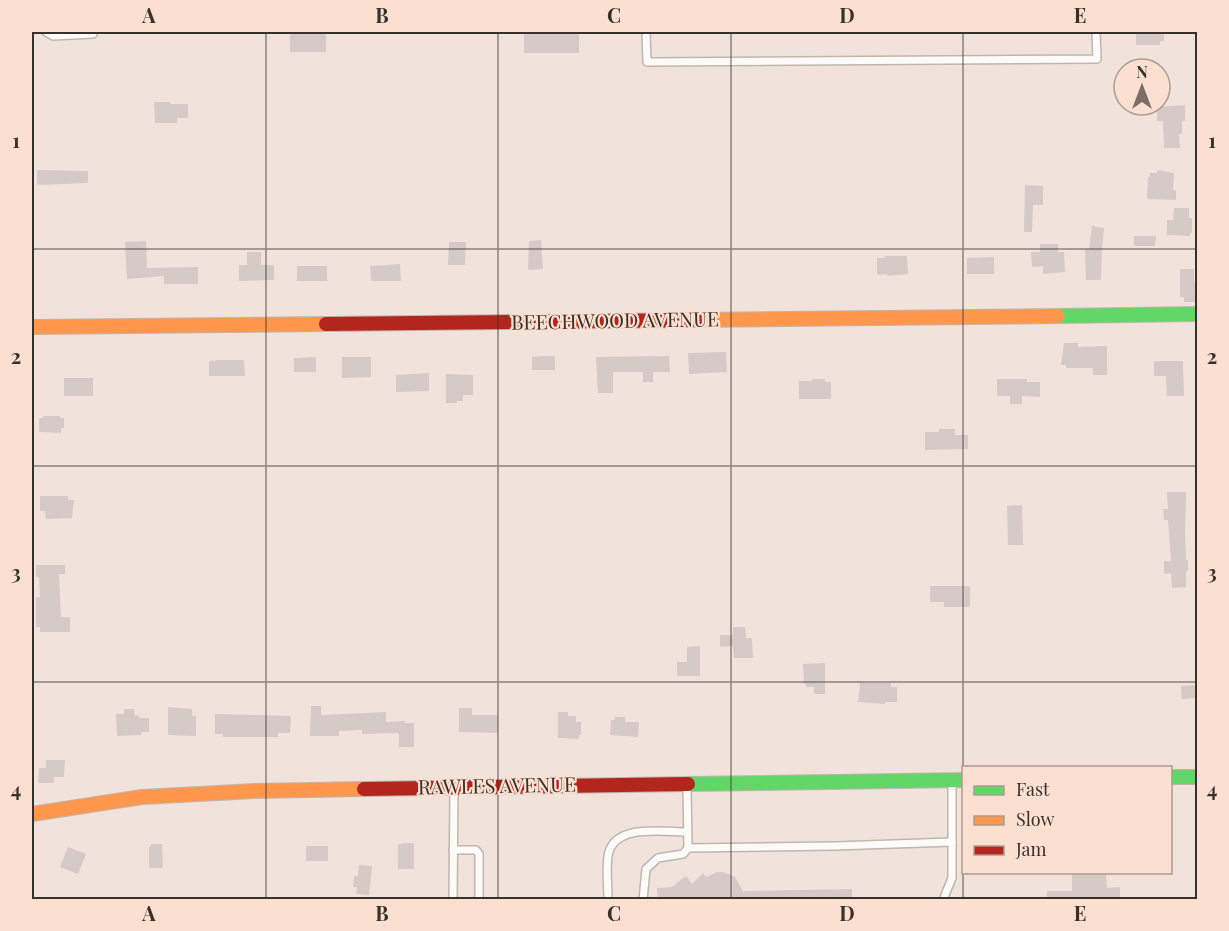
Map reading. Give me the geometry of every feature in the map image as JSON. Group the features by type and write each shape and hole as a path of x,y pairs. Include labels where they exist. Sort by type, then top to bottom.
{"street":[{"name":"BEECHWOOD AVENUE","path":"32,327 1197,314"},
{"path":"1172,777 1197,777"},
{"name":"RAWLES AVENUE","path":"32,814 142,797 209,793 958,780"}],"lane":[{"path":"46,32 53,36 93,34"},
{"path":"646,32 647,62 1097,59 1096,32"},
{"path":"943,900 952,878 952,842 958,780"},
{"path":"644,900 646,869 658,858 683,854 688,848 687,784"},
{"path":"453,900 454,787"},
{"path":"608,900 608,854 615,841 624,834 687,832"},
{"path":"688,848 952,842"},
{"path":"453,850 476,850 479,854 479,900"}],"building":[{"path":"290,32 326,32 326,52 290,52"},
{"path":"524,32 579,32 579,53 524,53"},
{"path":"1136,32 1164,32 1164,41 1160,41 1160,45 1136,45"},
{"path":"154,102 188,104 188,118 177,118 177,123 155,123"},
{"path":"1185,105 1185,121 1182,121 1182,134 1179,134 1180,148 1164,148 1163,121 1157,121 1157,117 1172,117 1172,106"},
{"path":"37,170 88,171 88,183 37,185"},
{"path":"1157,170 1174,173 1173,190 1176,190 1176,200 1147,199 1148,177 1150,173 1157,173"},
{"path":"1025,185 1043,186 1043,205 1033,205 1032,232 1024,232"},
{"path":"1174,208 1189,208 1189,218 1192,218 1190,236 1167,235 1167,220 1173,220"},
{"path":"1092,226 1104,228 1101,280 1086,280 1085,249 1089,249"},
{"path":"1134,236 1156,236 1155,246 1134,246"},
{"path":"541,240 543,269 528,270 529,241"},
{"path":"146,241 147,268 198,267 198,284 164,284 164,276 127,279 125,242"},
{"path":"449,242 466,242 465,265 448,265"},
{"path":"1040,244 1058,244 1058,252 1064,252 1065,272 1043,274 1043,266 1032,267 1031,252 1040,252"},
{"path":"247,252 261,252 261,265 274,265 274,280 239,281 239,265 247,265"},
{"path":"884,256 907,256 908,274 877,275 877,258 885,258"},
{"path":"994,257 994,274 967,274 967,258"},
{"path":"400,264 401,281 371,281 370,266"},
{"path":"297,266 327,266 327,281 297,281"},
{"path":"1180,269 1194,269 1194,282 1197,282 1197,302 1184,302 1184,297 1180,297"},
{"path":"1064,343 1078,343 1078,347 1107,346 1107,375 1093,375 1093,368 1066,368 1066,365 1061,365"},
{"path":"726,352 727,372 689,374 688,353"},
{"path":"555,356 555,370 532,370 532,357"},
{"path":"669,356 670,372 653,372 653,382 643,382 643,372 613,372 613,393 598,393 596,357"},
{"path":"316,357 316,372 294,372 294,358"},
{"path":"342,357 371,357 371,377 342,378"},
{"path":"244,360 245,376 209,376 209,361"},
{"path":"1154,361 1183,361 1184,396 1167,396 1166,376 1154,376"},
{"path":"429,373 429,391 396,392 396,375"},
{"path":"446,374 473,375 473,395 463,395 463,401 457,401 457,403 446,403"},
{"path":"64,378 93,378 93,396 64,396"},
{"path":"812,379 825,379 825,382 831,382 831,399 799,399 799,381 812,381"},
{"path":"997,379 1027,379 1027,382 1040,382 1040,397 1022,396 1022,404 1010,404 1010,396 997,396"},
{"path":"43,416 64,418 64,428 61,428 61,433 39,432 39,418"},
{"path":"939,429 955,429 955,435 968,435 968,449 925,450 925,432 939,432"},
{"path":"1167,492 1186,492 1185,533 1188,571 1186,571 1186,587 1172,588 1171,573 1164,574 1164,561 1171,561 1168,520 1164,520 1163,509 1168,509"},
{"path":"40,496 68,496 68,500 74,500 72,518 46,519 45,511 40,511"},
{"path":"1022,505 1023,545 1008,545 1007,506"},
{"path":"36,565 65,565 65,574 59,574 61,617 70,617 70,632 40,632 40,627 36,627 36,597 40,597"},
{"path":"930,586 970,586 970,607 944,607 944,602 930,602"},
{"path":"733,627 745,627 746,638 752,638 753,658 734,658 733,646 720,647 720,635 733,635"},
{"path":"700,646 700,676 677,676 677,662 687,662 687,647"},
{"path":"825,663 825,694 814,694 814,687 806,687 804,684 803,664"},
{"path":"860,683 891,683 891,687 897,687 897,702 885,702 885,704 858,702"},
{"path":"1196,685 1196,698 1182,699 1181,686"},
{"path":"311,706 321,706 321,715 386,712 386,722 414,723 414,747 399,747 399,734 397,733 362,734 362,730 339,731 339,736 310,736"},
{"path":"168,707 192,709 192,716 196,716 196,736 168,735"},
{"path":"459,708 472,708 472,715 498,715 498,733 459,732"},
{"path":"124,709 134,709 135,716 139,715 139,718 149,718 149,732 141,732 141,735 117,736 116,714 124,714"},
{"path":"558,712 568,712 568,716 576,716 576,722 581,722 579,739 558,738"},
{"path":"215,714 291,716 290,733 278,733 278,737 223,737 223,734 215,734"},
{"path":"615,717 625,717 625,722 639,722 638,737 610,735 611,720 615,720"},
{"path":"46,760 65,760 64,777 54,777 54,783 38,783 39,768 46,768"},
{"path":"404,843 414,845 414,869 398,869 398,845"},
{"path":"151,844 162,844 163,868 149,868"},
{"path":"306,846 328,846 328,861 306,861"},
{"path":"68,847 86,854 78,874 60,867"},
{"path":"359,865 372,866 369,895 356,894 357,887 353,887 354,876 358,876"},
{"path":"717,872 735,877 744,893 744,891 852,889 852,900 658,900 657,888 672,887 686,876 692,884 703,873 706,877"},
{"path":"1072,874 1106,874 1107,888 1120,887 1120,900 1047,900 1047,891 1072,891"}],"traffic: fast":[{"path":"1058,316 1198,314"},
{"path":"1172,777 1198,777"},
{"path":"688,784 962,780"}],"traffic: slow":[{"path":"696,320 1058,316"},
{"path":"32,327 326,324"},
{"path":"32,814 142,797 255,791 364,789"}],"traffic: jam":[{"path":"326,324 696,320"},
{"path":"364,789 688,784"}]}
